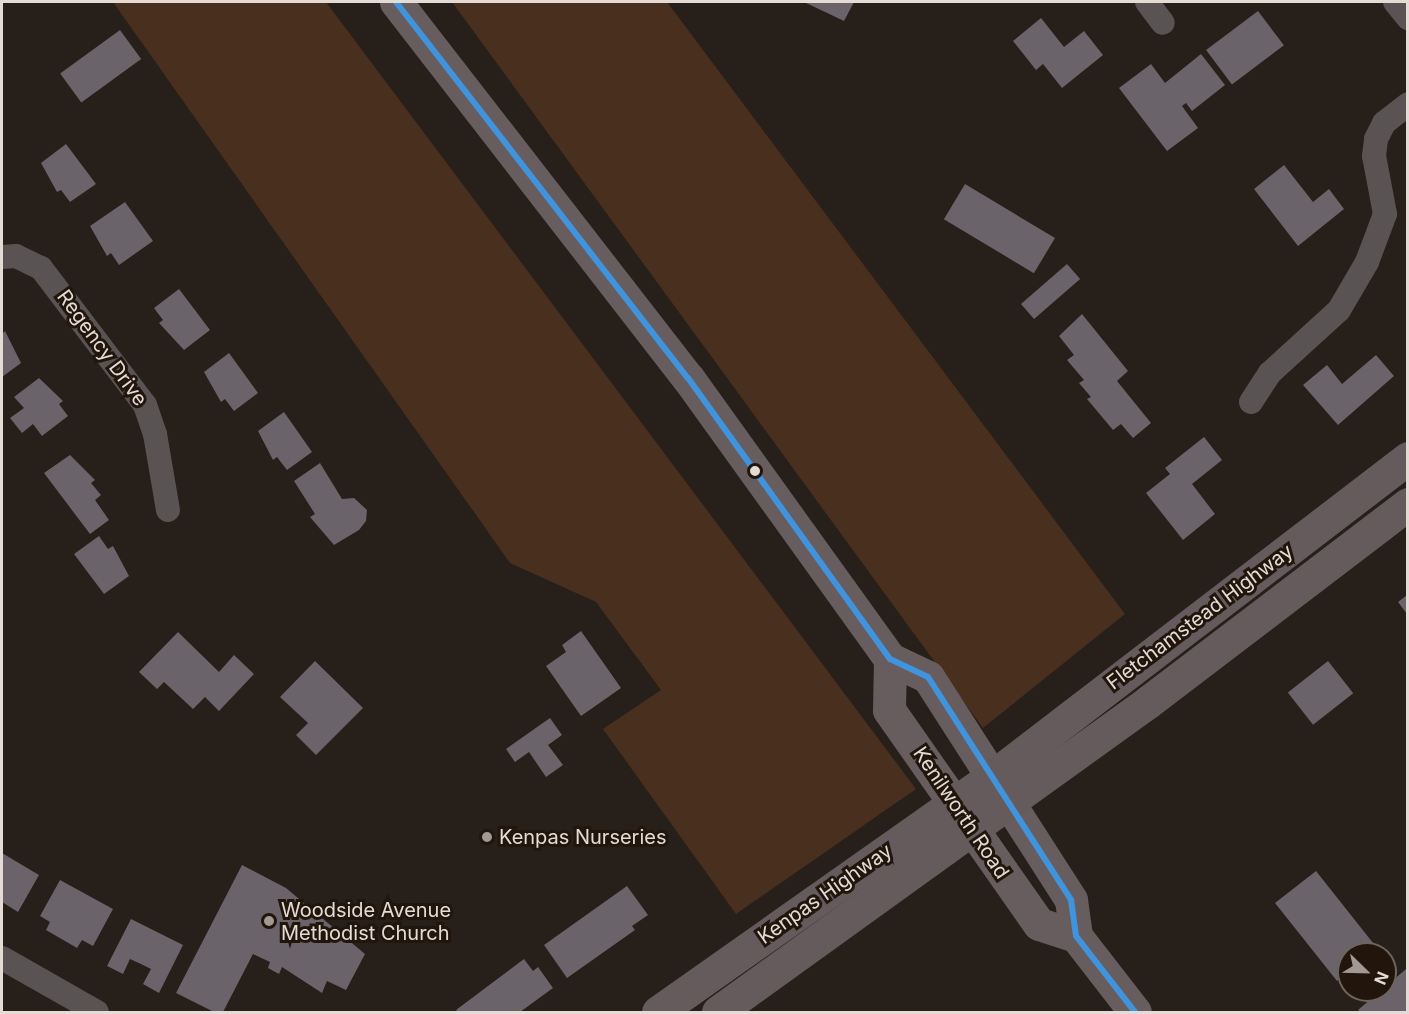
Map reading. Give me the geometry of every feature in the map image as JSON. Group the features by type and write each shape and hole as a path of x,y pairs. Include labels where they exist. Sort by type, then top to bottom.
{"highway":[{"name":"Fletchamstead Highway","path":"993,776 1407,458"},
{"name":"Fletchamstead Highway","path":"1010,803 1407,504"},
{"name":"Kenpas Highway","path":"658,1012 993,776"},
{"name":"Kenpas Highway","path":"717,1012 1010,803"}],"main road":[{"path":"396,2 688,378 891,659 928,677 1071,900 1076,936 1135,1012"},
{"name":"Kenilworth Road","path":"891,659 889,710 956,801 1039,924 1076,936"}],"street":[{"path":"1148,2 1163,23"},
{"path":"1395,2 1407,18"},
{"path":"1251,402 1270,373 1338,310 1367,262 1385,214 1374,156 1376,139 1384,123 1407,104"},
{"name":"Regency Drive","path":"2,257 16,256 41,268 145,405 155,434 168,510"},
{"path":"2,958 97,1012"}],"shaded area":[{"path":"113,2 326,2 916,789 736,914 603,729 661,690 596,602 510,563"},
{"path":"452,2 667,2 1125,614 983,728"}],"building":[{"path":"804,2 854,2 844,21"},
{"path":"1258,11 1284,45 1232,84 1206,50"},
{"path":"1041,18 1064,47 1084,31 1103,55 1062,88 1043,64 1036,70 1013,41"},
{"path":"120,30 141,59 81,103 60,73"},
{"path":"1201,54 1225,85 1192,111 1186,103 1182,106 1198,128 1167,151 1119,88 1151,64 1165,83"},
{"path":"66,144 96,184 70,202 61,190 57,192 41,163"},
{"path":"1284,165 1313,202 1329,189 1344,209 1298,246 1254,189"},
{"path":"965,184 1055,238 1034,273 944,219"},
{"path":"125,202 153,241 119,265 111,253 107,256 90,226"},
{"path":"1067,264 1080,279 1034,319 1021,304"},
{"path":"179,289 210,330 184,350 159,323 163,320 154,308"},
{"path":"1082,314 1128,371 1117,381 1151,423 1133,438 1121,424 1113,430 1087,399 1091,397 1079,383 1084,380 1067,360 1074,355 1059,336"},
{"path":"5,331 21,363 2,377 2,334"},
{"path":"229,353 258,393 234,411 225,399 221,402 204,372"},
{"path":"1376,355 1394,376 1338,425 1303,385 1327,365 1342,384"},
{"path":"39,378 63,401 59,404 68,416 42,436 33,424 22,433 10,418 24,408 14,397"},
{"path":"284,412 312,452 287,470 277,457 273,460 258,431"},
{"path":"1204,437 1222,460 1192,484 1215,514 1183,540 1146,493 1170,474 1165,468"},
{"path":"70,455 95,480 91,483 101,495 95,500 109,520 90,534 44,473"},
{"path":"320,463 342,499 354,498 367,510 366,521 359,530 334,545 310,517 315,514 294,481"},
{"path":"99,536 108,549 113,546 129,576 104,594 74,554"},
{"path":"1407,595 1407,614 1398,602"},
{"path":"581,631 621,688 581,716 546,666 566,652 562,645"},
{"path":"178,632 219,672 234,655 254,674 219,711 205,697 193,709 164,682 157,689 139,672"},
{"path":"315,661 363,708 316,755 296,735 308,723 280,697"},
{"path":"1328,661 1353,693 1313,725 1288,692"},
{"path":"550,718 562,735 548,745 563,765 546,777 529,752 515,762 506,749"},
{"path":"2,853 39,875 18,912 2,902"},
{"name":"Woodside Avenue Methodist Church","path":"242,865 286,888 365,954 346,990 327,981 322,993 282,967 279,974 268,968 270,962 253,954 223,1012 214,1012 176,993"},
{"path":"1316,871 1372,942 1337,942 1337,981 1275,903"},
{"path":"60,880 113,909 93,946 82,940 77,948 46,930 50,922 40,916"},
{"path":"627,886 648,915 632,926 635,930 567,978 544,945"},
{"path":"131,919 183,945 159,993 143,984 151,969 130,959 123,974 107,966"},
{"path":"524,959 533,971 538,967 553,988 520,1012 458,1012 456,1010"},
{"path":"1406,969 1407,1012 1361,1012 1358,1010 1367,1002 1397,1002 1397,977"}],"transit line":[{"path":"396,2 688,378 890,659 928,677 1071,900 1076,936 1135,1012"}],"place":[{"name":"Kenpas Nurseries","path":"487,837"},
{"name":"Woodside Avenue Methodist Church","path":"269,921"}]}
